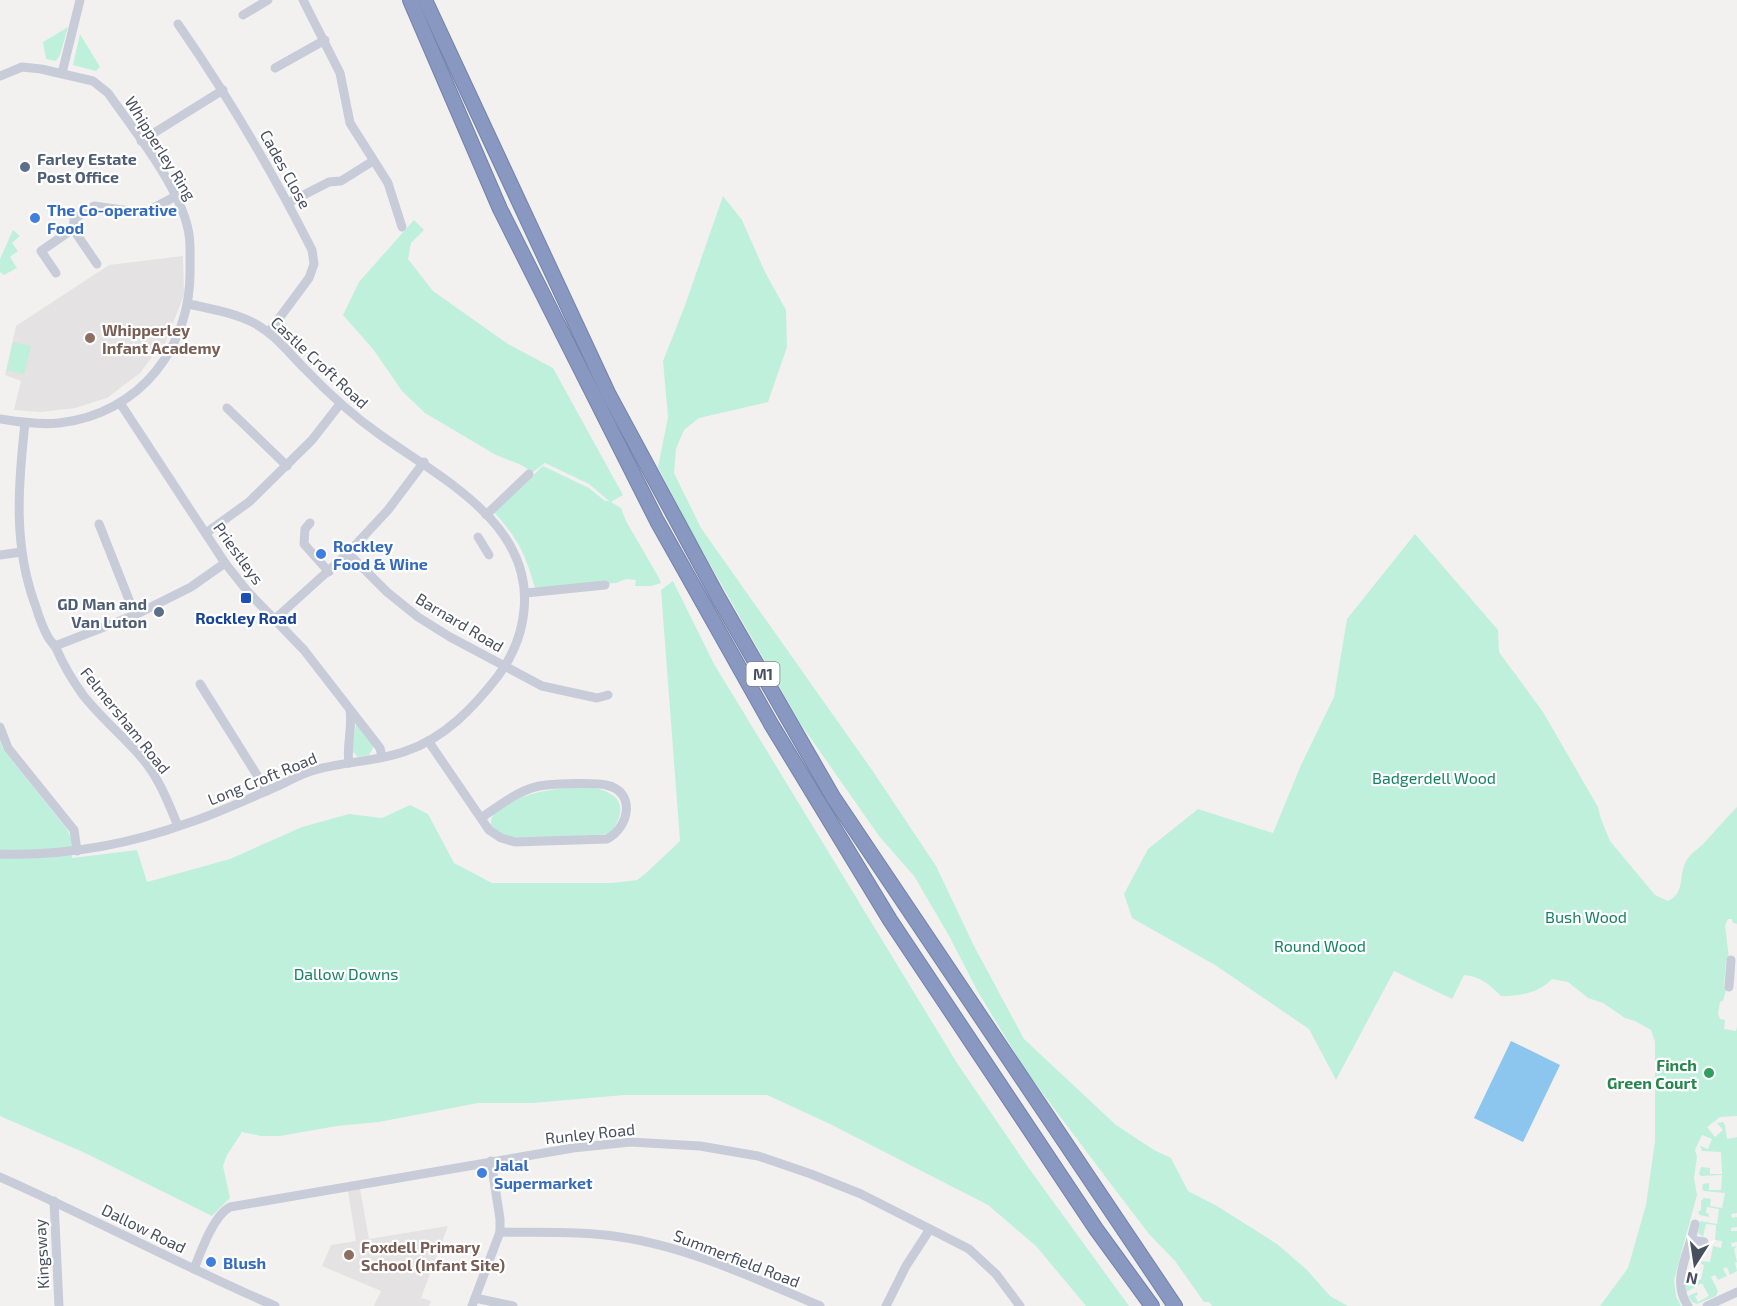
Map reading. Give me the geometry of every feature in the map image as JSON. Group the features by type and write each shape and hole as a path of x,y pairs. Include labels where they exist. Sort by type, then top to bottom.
{"highway":[{"name":"M1","path":"410,0 511,230 657,521 771,724 890,920 1096,1228 1152,1306"},
{"name":"M1","path":"425,0 608,393 718,597 827,787 1175,1306"}],"street":[{"path":"63,73 80,0"},
{"path":"243,15 268,0"},
{"path":"303,0 340,73 350,123 388,183 402,227"},
{"name":"Cades Close","path":"178,24 223,90 288,203 312,250 314,264 309,278 269,332"},
{"path":"275,68 325,40"},
{"name":"Whipperley Ring","path":"0,76 22,67 63,73 93,81 104,88 176,196 188,231 190,273 189,304 176,341 151,379 120,403 91,416 59,423 25,423 0,418"},
{"path":"141,141 223,90"},
{"path":"288,203 329,183 341,181 374,161"},
{"path":"97,264 73,229 74,219 94,206 144,213 176,196"},
{"path":"56,273 41,250 73,229"},
{"name":"Castle Croft Road","path":"189,304 231,313 269,332 340,404 381,435 424,462 461,490 486,514 516,555 522,570 526,593 522,628 505,667"},
{"name":"Priestleys","path":"120,403 225,563 248,592 304,650 380,748 382,757"},
{"path":"206,533 249,502 312,440 340,404"},
{"path":"227,408 286,466"},
{"name":"Felmersham Road","path":"25,423 18,485 18,518 21,552 35,607 48,638 55,646 59,659 103,719 142,759 163,789 178,826"},
{"path":"275,620 348,553 388,510 424,462"},
{"path":"486,514 529,474"},
{"path":"310,523 305,529 304,544 329,572"},
{"path":"99,524 135,615"},
{"path":"485,545 502,533"},
{"path":"478,537 485,545 489,555"},
{"path":"0,555 21,552"},
{"name":"Barnard Road","path":"348,553 387,592 418,617 450,638 542,686 597,698 608,695"},
{"path":"55,646 135,615 191,587 225,563"},
{"path":"526,593 606,585"},
{"name":"Long Croft Road","path":"0,854 26,855 77,851 133,841 178,826 314,770 406,752 448,729 481,699 505,667"},
{"path":"200,684 267,791"},
{"path":"349,764 347,753 352,723 350,708"},
{"path":"0,727 8,747 74,830 77,851"},
{"path":"428,741 489,830 501,838 515,842 607,839 615,835 625,823 627,811 624,799 617,790 606,784 544,785 524,791 481,818"},
{"path":"1729,987 1734,972 1731,960"},
{"name":"Runley Road","path":"194,1269 218,1218 224,1210 230,1207 491,1161 630,1142 700,1146 758,1156 861,1194 969,1249 996,1274 1020,1306"},
{"path":"491,1161 500,1232 474,1302 513,1306"},
{"name":"Dallow Road","path":"0,1177 275,1306"},
{"name":"Kingsway","path":"54,1201 59,1306"},
{"path":"1688,1306 1682,1296 1680,1279 1695,1224"},
{"path":"886,1306 906,1266 930,1229"},
{"name":"Summerfield Road","path":"500,1232 581,1233 622,1237 658,1245 694,1255 820,1306"},
{"path":"1691,1240 1704,1242"},
{"path":"1707,1306 1737,1292"}],"shaded area":[{"name":"Whipperley Infant Academy","path":"183,256 184,295 162,351 158,349 140,373 107,398 75,408 41,412 14,410 21,381 5,375 16,326 109,265"},
{"name":"Foxdell Primary School (Infant Site)","path":"360,1189 369,1239 448,1226 421,1298 431,1301 429,1306 374,1306 381,1291 322,1266 331,1245 356,1241 348,1191"}],"green space":[{"path":"68,27 56,61 46,59 43,42"},
{"path":"80,34 100,67 96,71 73,65"},
{"path":"723,196 742,220 765,272 786,310 787,347 768,402 699,418 684,430 676,449 674,473 701,528 872,770 936,866 974,946 1024,1039 1116,1125 1154,1150 1171,1158 1188,1191 1217,1206 1277,1244 1307,1270 1330,1296 1348,1306 1212,1306 1209,1302 1204,1302 1175,1261 1149,1234 1026,1071 978,992 914,876 879,836 800,723 690,529 658,467 668,417 663,361"},
{"path":"414,220 424,230 411,243 408,259 433,291 508,344 553,368 623,495 611,502 621,508 661,583 651,586 635,586 636,580 626,579 616,583 535,588 520,547 494,512 543,466 589,488 605,501 609,501 589,484 545,463 533,472 496,455 425,413 402,391 373,349 343,315 359,282"},
{"path":"13,230 20,236 12,243 18,251 10,257 17,268 4,275 0,272 0,259"},
{"path":"13,342 31,346 24,374 7,370"},
{"path":"1415,534 1498,630 1499,652 1543,712 1598,807 1610,841 1655,895 1668,901 1674,897 1688,858 1737,807 1737,924 1733,923 1732,919 1728,919 1725,925 1729,959 1726,960 1724,986 1727,987 1723,1001 1720,1002 1718,1014 1720,1019 1725,1020 1724,1029 1736,1031 1737,1026 1737,1116 1720,1117 1707,1127 1715,1137 1723,1130 1717,1123 1723,1122 1727,1139 1737,1137 1737,1213 1731,1214 1732,1218 1737,1217 1737,1227 1731,1228 1731,1231 1737,1231 1737,1242 1731,1243 1732,1247 1737,1246 1734,1249 1737,1271 1730,1275 1727,1267 1723,1269 1727,1276 1718,1280 1715,1275 1711,1277 1718,1291 1716,1296 1697,1304 1692,1302 1688,1296 1697,1292 1698,1295 1695,1296 1698,1302 1709,1296 1702,1283 1686,1292 1685,1278 1701,1280 1704,1265 1701,1261 1710,1262 1713,1246 1721,1248 1722,1241 1715,1240 1716,1225 1706,1224 1703,1237 1698,1233 1700,1221 1717,1224 1719,1209 1707,1207 1706,1213 1709,1217 1700,1215 1698,1212 1701,1210 1701,1201 1704,1198 1711,1199 1710,1206 1722,1208 1725,1193 1702,1189 1703,1184 1709,1183 1709,1190 1721,1190 1722,1175 1701,1176 1699,1174 1701,1167 1710,1168 1710,1174 1722,1174 1721,1152 1702,1151 1700,1146 1708,1149 1712,1139 1702,1135 1695,1150 1697,1157 1694,1178 1697,1195 1674,1280 1676,1296 1681,1306 1600,1306 1628,1268 1646,1205 1655,1141 1655,1042 1651,1030 1625,1018 1603,1003 1588,998 1568,982 1552,979 1541,988 1529,993 1501,996 1484,982 1464,975 1452,999 1394,971 1336,1080 1309,1029 1215,965 1132,918 1124,894 1148,849 1198,809 1273,833 1301,765 1334,697 1347,619"},
{"name":"Dallow Downs","path":"673,581 714,664 957,1063 1028,1167 1129,1306 1086,1306 1036,1246 988,1205 830,1124 767,1095 624,1095 533,1103 478,1103 379,1122 337,1126 280,1136 261,1136 242,1132 227,1155 223,1166 230,1198 212,1216 85,1153 0,1116 0,740 3,749 67,829 71,838 72,858 137,850 147,882 230,859 302,827 349,814 382,818 410,805 428,814 454,863 492,883 612,883 637,880 680,841 661,590"},
{"path":"356,724 374,746 369,755 358,757 352,751"},
{"path":"592,787 610,794 619,804 619,817 610,834 523,839 505,836 491,826 493,816 497,811 516,800 559,789"}],"water":[{"path":"1511,1041 1560,1065 1523,1142 1474,1118"}],"place":[{"name":"Farley Estate Post Office","path":"25,167"},
{"name":"The Co-operative Food","path":"35,218"},
{"name":"Whipperley Infant Academy","path":"90,338"},
{"name":"Rockley Food & Wine","path":"321,554"},
{"name":"Rockley Road","path":"246,598"},
{"name":"GD Man and Van Luton","path":"159,612"},
{"name":"Finch Green Court","path":"1709,1073"},
{"name":"Jalal Supermarket","path":"482,1173"},
{"name":"Foxdell Primary School (Infant Site)","path":"349,1255"},
{"name":"Blush","path":"211,1262"}],"park label":[{"name":"Badgerdell Wood","path":"1434,777"},
{"name":"Bush Wood","path":"1586,916"},
{"name":"Round Wood","path":"1320,945"}]}
